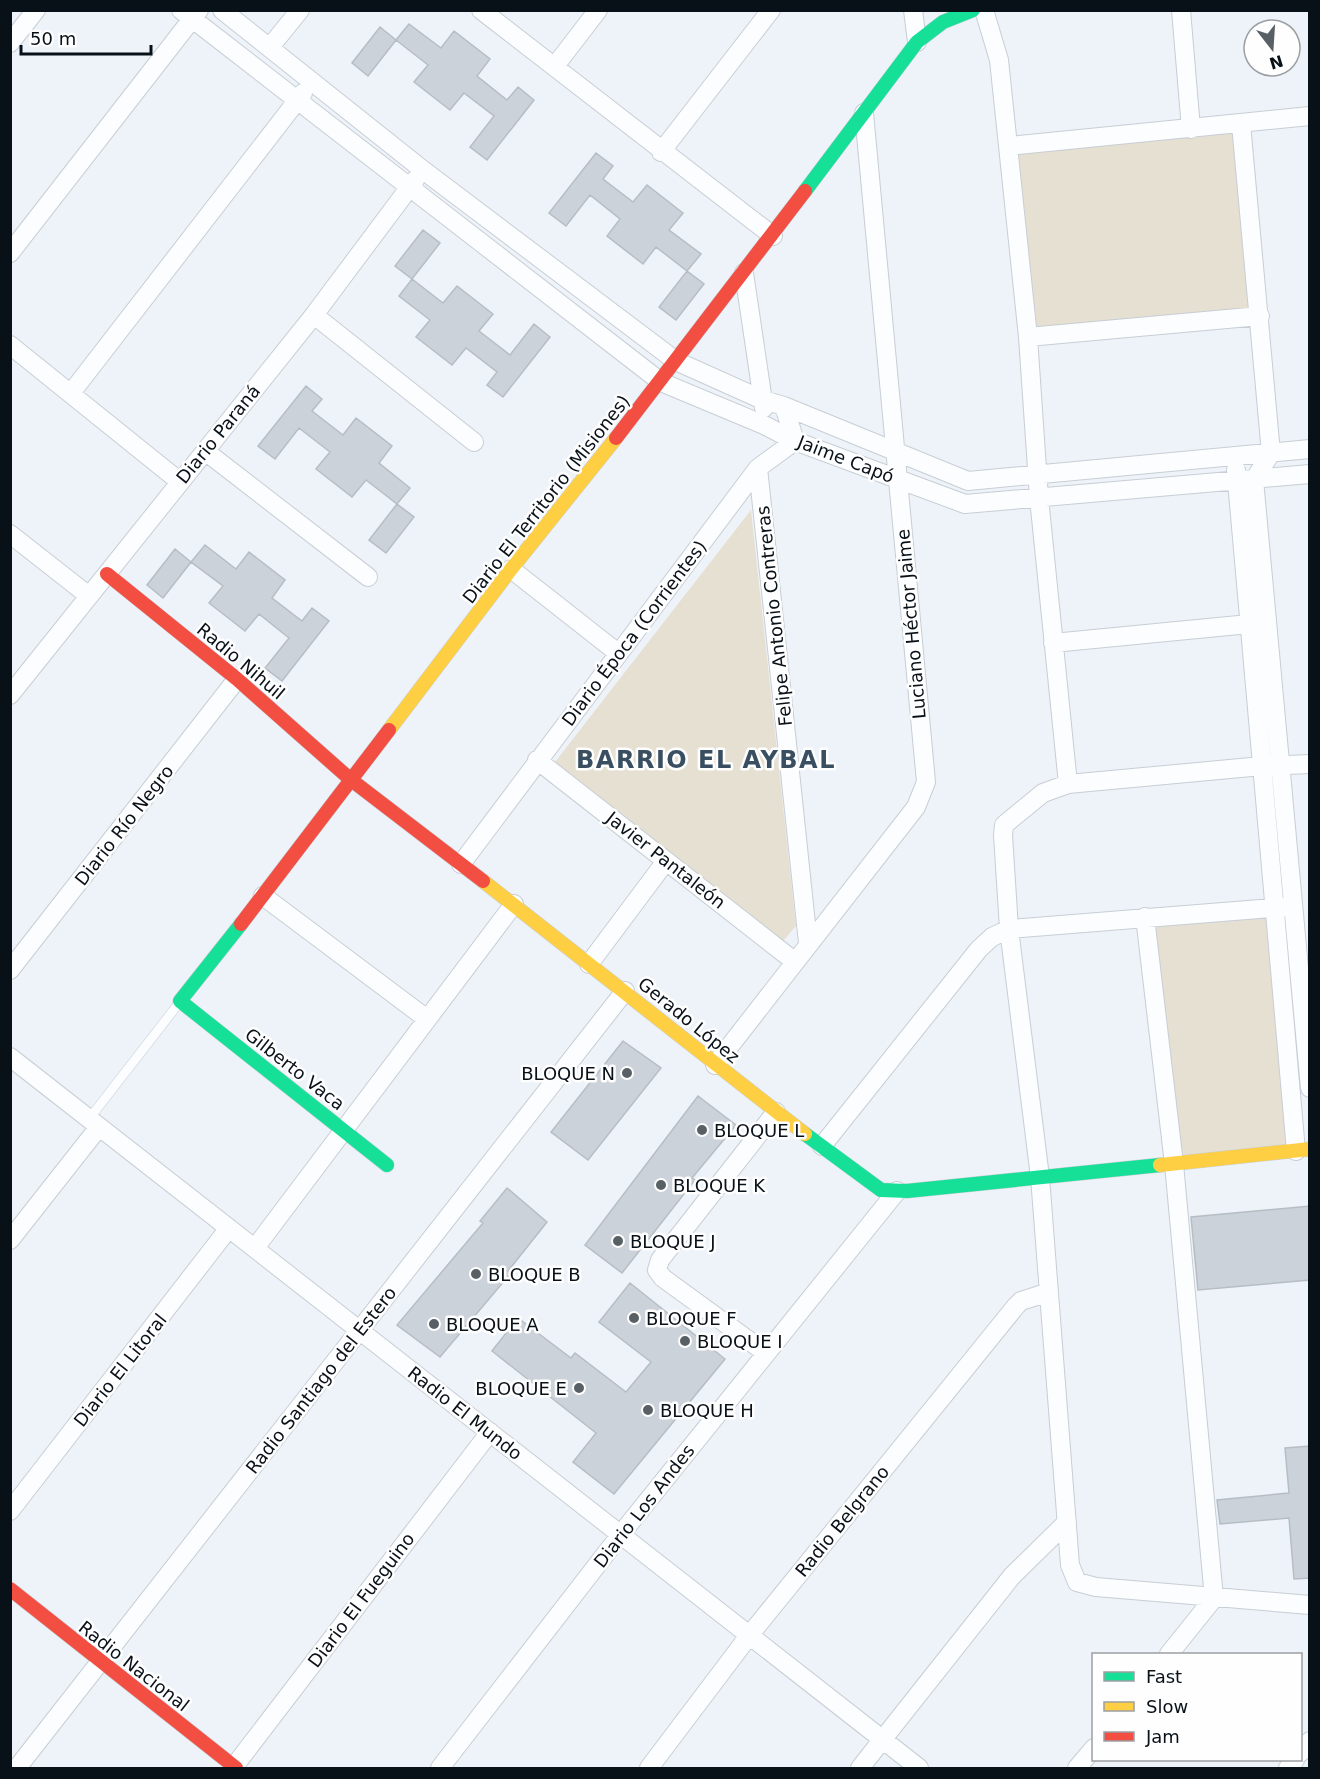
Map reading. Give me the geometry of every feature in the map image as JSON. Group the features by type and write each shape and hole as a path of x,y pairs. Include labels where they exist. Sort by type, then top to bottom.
{"street":[{"path":"10,43 36,10"},
{"name":"Jaime Capó","path":"222,10 423,170 676,361 764,400 784,406 968,481 1310,449"},
{"path":"270,47 300,10"},
{"path":"482,10 661,152 772,236"},
{"path":"555,66 598,10"},
{"path":"661,152 771,10"},
{"path":"913,10 917,42"},
{"path":"940,16 973,10"},
{"path":"984,10 999,60 1028,337 1039,498 1068,784"},
{"path":"1181,10 1191,129"},
{"path":"10,253 191,13"},
{"name":"Jaime Capó","path":"191,13 297,102 661,382 764,425 795,441 965,504 1310,474"},
{"name":"Diario El Territorio (Misiones)","path":"180,1001 263,896 512,569 661,382 917,42 940,16"},
{"path":"71,393 297,102 311,80"},
{"name":"Luciano Héctor Jaime","path":"715,1065 916,807 926,782 864,113"},
{"path":"1008,146 1310,116"},
{"path":"1241,124 1260,316 1270,453 1246,480 1249,624 1274,907 1303,1150"},
{"name":"Diario Paraná","path":"10,696 179,481 314,315 423,170"},
{"path":"744,273 764,400 764,425"},
{"path":"314,315 474,442"},
{"path":"1028,337 1260,316"},
{"path":"10,345 179,481"},
{"path":"784,406 795,441"},
{"name":"Diario Época (Corrientes)","path":"461,864 758,468 795,441"},
{"path":"205,451 368,577"},
{"path":"1235,456 1246,480 1281,766 1310,1088"},
{"name":"Felipe Antonio Contreras","path":"758,468 808,943"},
{"path":"10,534 89,596"},
{"path":"512,569 618,653"},
{"name":"Radio Nihuil","path":"107,574 237,679 350,779"},
{"path":"1053,643 1249,624"},
{"name":"Diario Río Negro","path":"10,970 237,679"},
{"name":"Javier Pantaleón","path":"537,760 794,961"},
{"path":"1310,764 1262,766 1068,784 1043,793 1004,825 1010,929 1040,1177 1070,1565 1077,1582 1096,1587 1310,1605"},
{"name":"Gerado López","path":"350,779 514,904 715,1065 881,1190 897,1191 1303,1150"},
{"path":"589,964 666,861"},
{"path":"263,896 427,1019"},
{"path":"255,1248 514,904"},
{"path":"822,1146 979,949 992,937 1010,929 1294,906"},
{"path":"1145,917 1174,1164 1214,1598 1170,1653"},
{"name":"Radio Santiago del Estero","path":"17,1768 625,991"},
{"name":"Gilberto Vaca","path":"180,1001 387,1165"},
{"name":"Radio El Mundo","path":"10,1057 621,1534 748,1637 919,1768"},
{"path":"766,1353 663,1278 657,1270 660,1260 776,1112"},
{"path":"10,1240 94,1123"},
{"name":"Diario Los Andes","path":"440,1768 621,1534 897,1191"},
{"name":"Diario El Litoral","path":"10,1511 229,1228"},
{"name":"Radio Belgrano","path":"649,1768 748,1637 1016,1306 1021,1301 1049,1292"},
{"name":"Diario El Fueguino","path":"234,1768 490,1432"},
{"path":"860,1768 1012,1576 1067,1522"},
{"name":"Radio Nacional","path":"10,1589 99,1663 234,1768"},
{"path":"1077,1768 1092,1750"}],"lane":[{"path":"94,1123 180,1001"}],"shaded area":[{"path":"1241,124 1260,315 1028,336 1009,148"},
{"path":"751,510 796,926 783,941 555,762"},
{"path":"1274,908 1295,1150 1167,1164 1145,917"}],"building":[{"path":"409,24 441,48 454,31 490,59 477,76 507,100 518,87 534,100 487,160 470,147 494,116 464,93 450,110 414,82 428,65 396,40"},
{"path":"380,27 396,40 368,76 352,63"},
{"path":"596,153 613,166 603,179 633,202 647,185 683,213 669,230 701,254 687,271 656,247 643,264 607,236 620,219 590,195 566,226 549,213"},
{"path":"423,230 440,243 412,279 395,266"},
{"path":"687,271 704,284 676,320 659,307"},
{"path":"412,279 443,303 457,286 493,314 479,331 510,355 534,324 550,337 503,397 487,385 497,372 466,348 452,365 416,337 430,320 399,296"},
{"path":"306,386 322,399 312,411 343,435 356,418 392,446 379,463 410,488 397,504 366,480 352,497 316,469 330,452 299,428 275,459 258,446"},
{"path":"397,504 414,517 386,553 369,540"},
{"path":"205,545 236,569 249,552 285,580 272,598 302,621 312,608 329,621 282,681 265,668 289,638 259,614 245,631 209,603 223,586 191,562"},
{"path":"175,549 191,562 163,598 147,585"},
{"path":"623,1041 661,1068 588,1160 551,1132"},
{"path":"698,1096 736,1125 692,1178 695,1180 622,1273 585,1245"},
{"path":"507,1188 547,1222 508,1271 511,1273 440,1357 397,1325 483,1223 480,1221"},
{"path":"1310,1206 1310,1280 1198,1290 1191,1217"},
{"path":"630,1283 725,1359 614,1494 573,1462 596,1433 492,1351 518,1318 571,1358 575,1353 626,1392 651,1362 599,1322"},
{"path":"1310,1446 1310,1578 1294,1579 1289,1518 1220,1524 1217,1500 1289,1493 1285,1448"}],"traffic: fast":[{"path":"805,191 917,42 943,22 973,10"},
{"path":"241,924 180,1001 387,1165"},
{"path":"805,1134 881,1190 907,1191 1160,1165"}],"traffic: slow":[{"path":"389,730 511,569 616,438"},
{"path":"483,881 805,1134"},
{"path":"1160,1165 1310,1149"}],"traffic: jam":[{"path":"616,438 805,191"},
{"path":"107,574 237,679 350,779 483,881"},
{"path":"241,924 389,730"},
{"path":"10,1589 236,1768"}],"place":[{"name":"BLOQUE N","path":"627,1073"},
{"name":"BLOQUE L","path":"702,1130"},
{"name":"BLOQUE K","path":"661,1185"},
{"name":"BLOQUE J","path":"618,1241"},
{"name":"BLOQUE B","path":"476,1274"},
{"name":"BLOQUE F","path":"634,1318"},
{"name":"BLOQUE A","path":"434,1324"},
{"name":"BLOQUE I","path":"685,1341"},
{"name":"BLOQUE E","path":"579,1388"},
{"name":"BLOQUE H","path":"648,1410"}],"district":[{"name":"BARRIO EL AYBAL","path":"706,760"}]}
